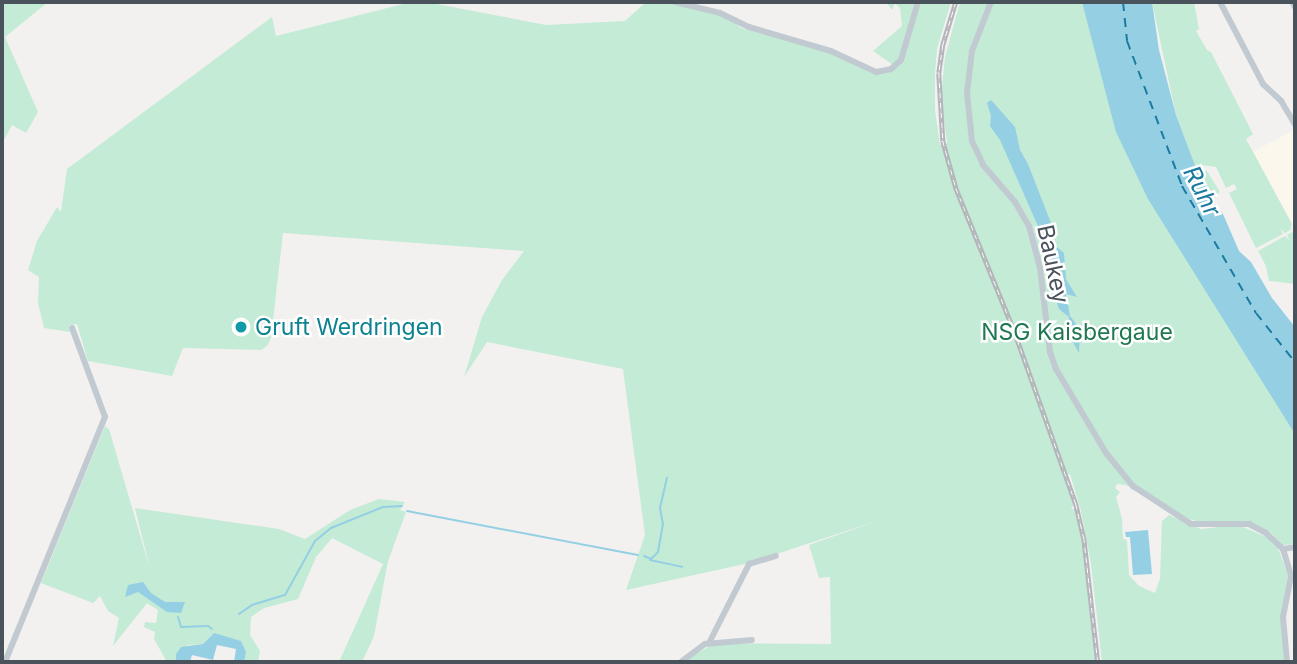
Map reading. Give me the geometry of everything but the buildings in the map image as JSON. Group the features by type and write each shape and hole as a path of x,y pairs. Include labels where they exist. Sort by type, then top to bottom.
{"street":[{"path":"675,2 720,13 750,27 831,51 876,72 891,69 901,60 918,2"},
{"name":"Baukey","path":"991,2 972,51 967,93 972,141 983,164 1015,202 1029,226 1040,268 1050,352 1056,369 1110,459 1133,486 1191,524 1249,524 1266,533 1283,549"},
{"path":"1220,2 1263,83 1281,101 1294,123"},
{"path":"1292,2 1295,7"},
{"path":"5,662 105,417 72,328"},
{"path":"1287,662 1283,617 1291,576 1283,549 1295,547"},
{"path":"681,662 709,643 750,564 776,556"},
{"path":"709,643 752,640"}],"shaded area":[{"path":"1295,129 1295,231 1253,152"}],"green space":[{"path":"2,2 48,2 5,37 38,112 26,133 12,125 2,144"},
{"name":"NSG Kaisbergaue","path":"411,2 426,2 546,25 625,21 646,2 662,2 690,7 730,19 741,28 830,52 877,73 897,67 920,2 951,2 937,49 935,73 935,110 940,145 947,143 941,97 945,57 960,2 1095,2 1295,424 1295,544 1283,545 1270,532 1246,522 1203,523 1189,519 1126,485 1117,484 1115,488 1120,492 1116,497 1122,519 1123,539 1127,540 1129,575 1139,586 1155,593 1160,579 1162,521 1169,515 1201,529 1238,525 1269,538 1278,548 1288,575 1281,616 1284,662 1102,662 1091,564 1081,511 1070,474 1065,475 1074,504 1071,509 1075,509 1083,541 1096,662 682,662 715,643 831,644 830,577 819,578 809,545 880,520 749,563 626,590 645,535 623,369 487,342 464,377 482,317 502,280 524,251 283,233 271,338 267,346 261,350 183,348 172,376 88,361 77,324 69,325 70,332 44,328 38,303 39,277 28,270 37,241 57,207 61,212 67,169 272,17 276,36"},
{"path":"886,2 917,2 900,56 893,65 873,51 902,26 900,8 895,3 892,10"},
{"path":"1152,2 1194,2 1199,29 1196,31 1211,52 1253,134 1246,139 1292,224 1290,230 1285,233 1280,228 1283,234 1256,248 1229,193 1237,189 1234,184 1226,188 1216,167 1202,165 1220,192 1211,197 1196,168 1176,115"},
{"path":"1292,232 1295,236 1295,284 1269,281 1266,266 1258,251 1285,236 1290,241 1287,235"},
{"path":"105,426 109,429 150,569 135,508 279,529 305,539 350,510 379,499 405,502 400,510 406,512 388,561 374,636 362,662 339,662 383,564 332,538 316,557 298,599 264,608 251,617 250,635 260,651 258,662 244,662 246,652 241,641 213,634 203,644 188,645 176,658 176,662 167,662 154,639 155,632 144,627 145,622 156,623 158,610 147,603 113,646 119,618 108,611 100,596 93,603 41,583"}],"water":[{"name":"Ruhr","path":"1082,2 1152,2 1159,50 1176,115 1196,168 1211,197 1215,197 1212,201 1223,214 1239,251 1251,262 1272,298 1295,327 1295,434 1148,199 1116,132"},
{"path":"991,100 1015,127 1020,150 1051,223 1047,234 1041,233 1000,140 990,126 991,116 987,103"},
{"path":"1057,247 1064,253 1066,279 1077,297 1066,294 1070,316 1080,329 1079,353 1067,331 1069,317 1059,309 1057,303 1057,278 1050,254"},
{"path":"1148,530 1152,574 1133,575 1130,537 1126,537 1125,532"},
{"path":"143,582 151,593 165,602 185,602 181,613 167,612 138,592 125,597 128,585"},
{"path":"214,633 241,641 246,652 244,662 234,662 236,649 217,645 213,660 192,655 190,662 176,662 176,654 181,647 203,644"}],"waterway":[{"path":"644,556 651,559 658,552 663,524 660,508 667,478"},
{"path":"239,614 252,605 285,595 315,541 331,528 383,507 402,506"},
{"path":"407,511 638,555"},
{"path":"650,560 682,567"},
{"path":"178,617 181,627 208,626 212,629"}],"ferry route":[{"path":"1123,2 1127,41 1182,186 1256,313 1295,362"}],"railway":[{"path":"956,2 943,45 939,73 943,141 956,188 1014,330 1076,504 1084,538 1098,662"}],"place":[{"name":"Gruft Werdringen","path":"241,327"}]}
